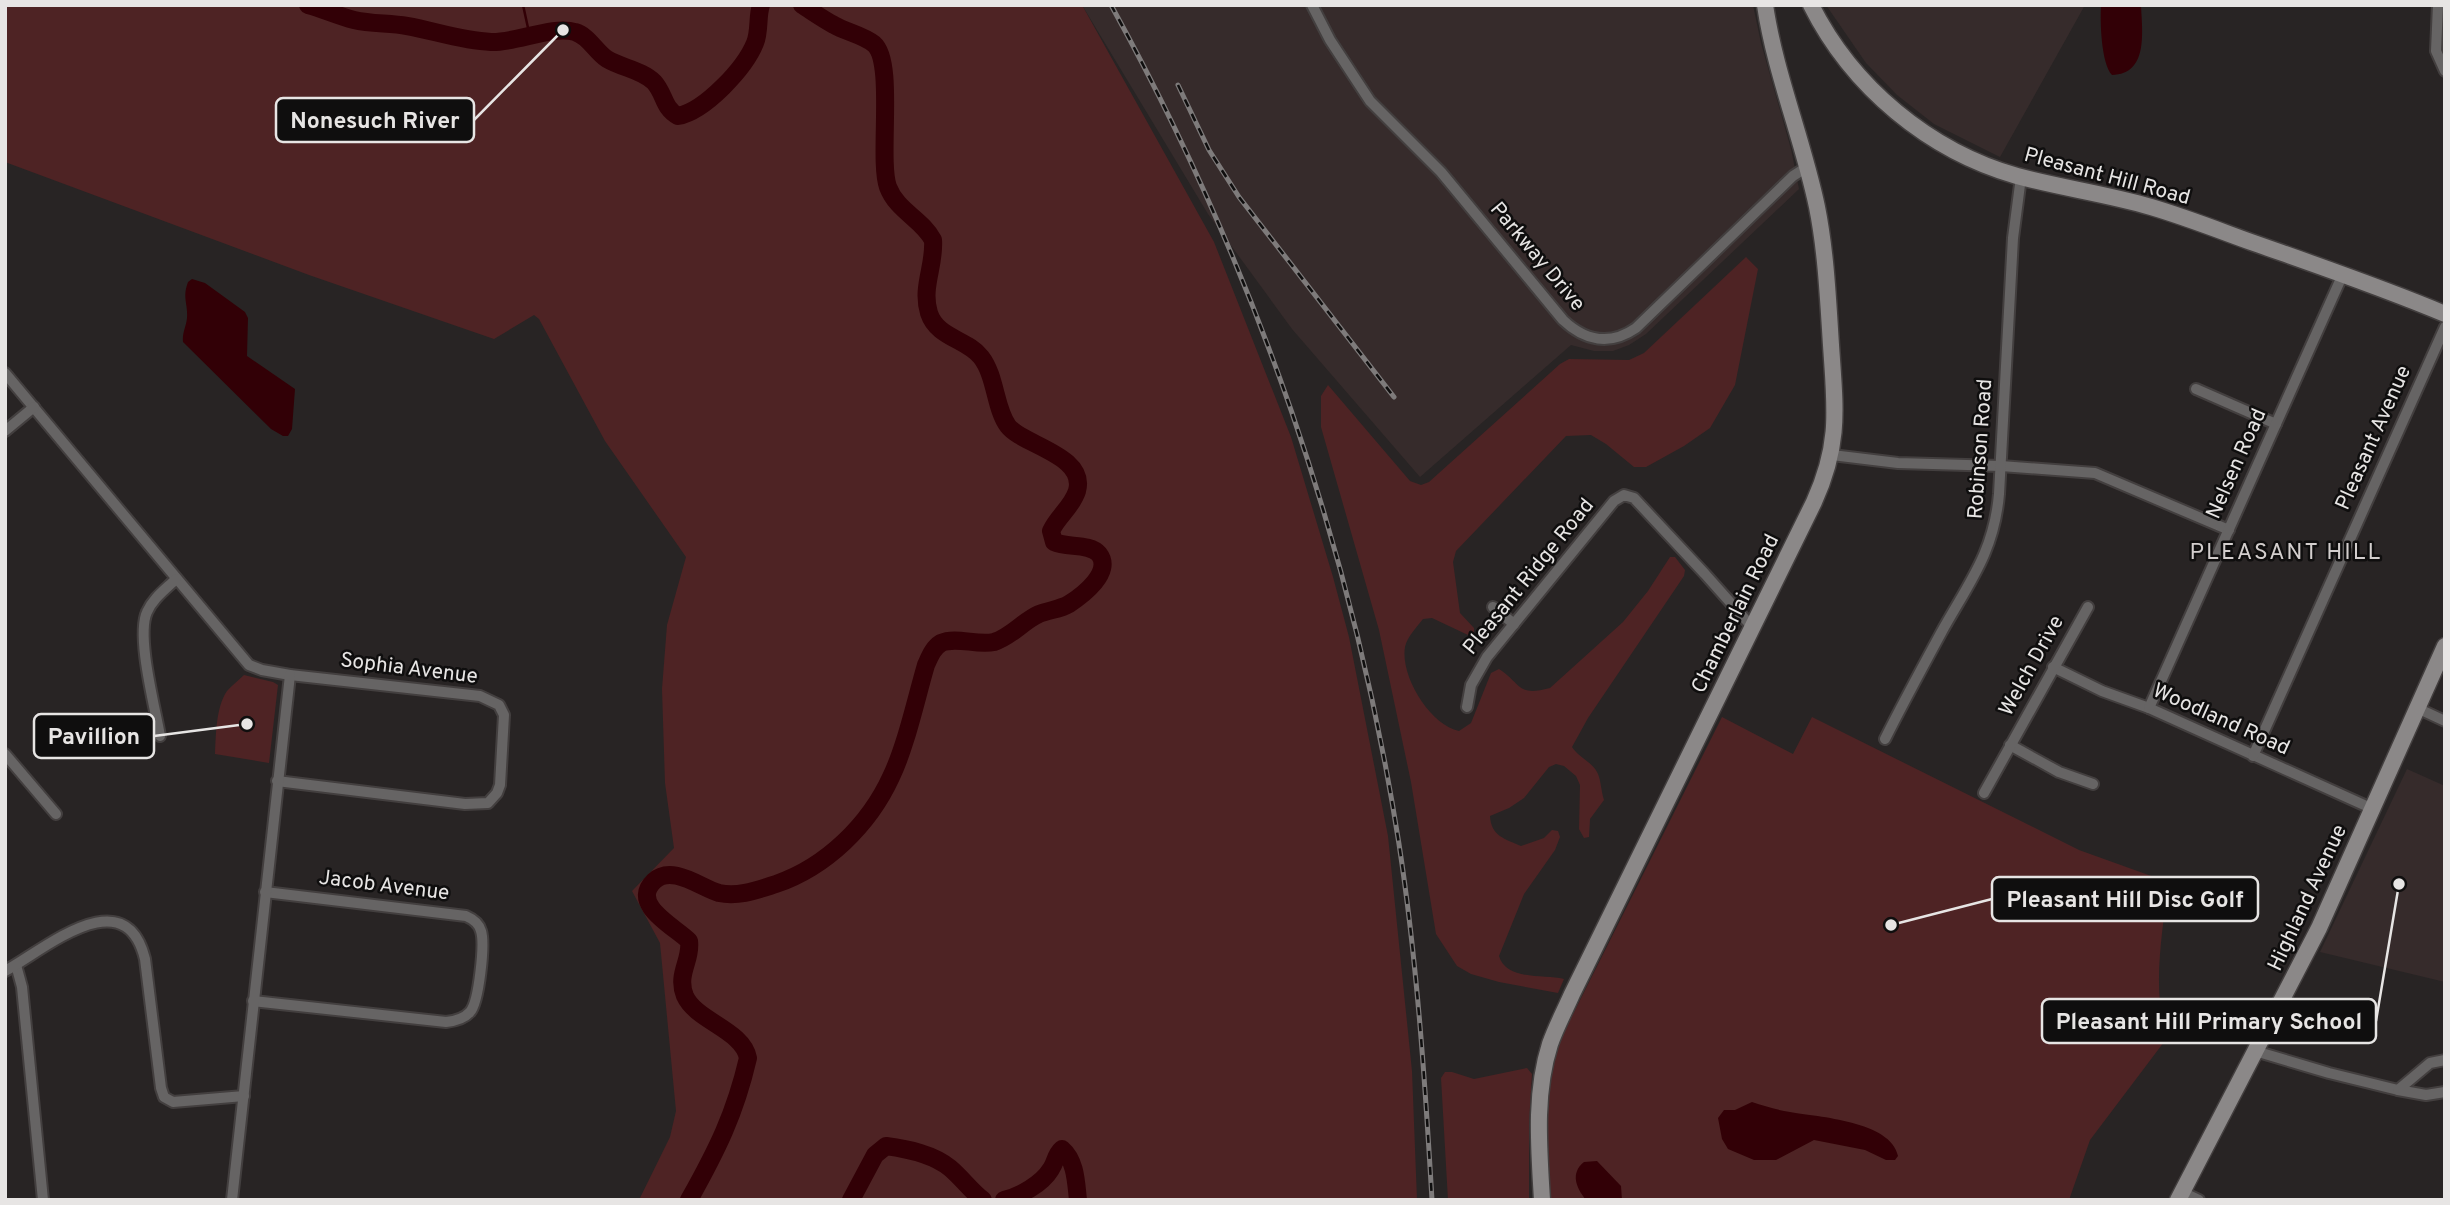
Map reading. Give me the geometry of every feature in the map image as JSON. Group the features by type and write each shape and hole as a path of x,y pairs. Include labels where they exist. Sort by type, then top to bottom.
{"street":[{"name":"Parkway Drive","path":"1312,5 1330,40 1370,101 1441,172 1563,320 1585,337 1612,339 1636,328 1793,176 1807,167"},
{"name":"Chamberlain Road","path":"1542,1200 1539,1116 1542,1077 1550,1043 1814,502 1832,455 1835,431 1834,396 1827,287 1817,208 1765,5"},
{"name":"Chamberlain Road","path":"1769,24 1774,5"},
{"name":"Pleasant Hill Road","path":"1811,5 1842,55 1881,99 1902,117 1948,147 2021,177 2152,207 2343,274 2445,314"},
{"path":"2438,5 2436,51 2445,71"},
{"name":"Robinson Road","path":"1885,739 1988,549 1997,514 2012,251 2021,177"},
{"name":"Nelsen Road","path":"2149,708 2343,274"},
{"name":"Pleasant Avenue","path":"2253,756 2445,327"},
{"path":"5,373 243,660 256,669 290,675 232,1200"},
{"path":"2196,389 2276,424"},
{"path":"5,431 34,407"},
{"path":"1832,455 1898,463 2082,471 2103,475 2229,530"},
{"name":"Pleasant Ridge Road","path":"1467,707 1471,685 1478,671 1614,501 1624,495 1634,498 1752,628"},
{"path":"160,736 144,643 144,625 152,603 176,579"},
{"path":"1493,607 1514,624"},
{"name":"Welch Drive","path":"1984,793 2088,607"},
{"name":"Highland Avenue","path":"2180,1196 2314,939 2445,646"},
{"name":"Woodland Road","path":"2053,667 2373,809"},
{"name":"Sophia Avenue","path":"277,781 475,805 488,803 500,785 505,723 502,709 495,702 472,695 290,675"},
{"path":"2417,708 2445,721"},
{"name":"Welch Drive","path":"2010,745 2059,772 2093,784"},
{"path":"5,754 56,814"},
{"name":"Jacob Avenue","path":"253,1001 446,1022 468,1015 476,998 482,934 472,918 461,914 265,892"},
{"path":"5,971 85,925 107,920 124,927 139,942 145,959 163,1097 173,1102 244,1096"},
{"path":"16,965 22,987 43,1200"},
{"path":"2255,1051 2398,1090 2426,1095 2445,1092"},
{"path":"2398,1090 2430,1063 2445,1060"},
{"path":"2180,1196 2199,1200"}],"shaded area":[{"path":"5,5 1082,5 1214,242 1291,437 1333,577 1349,637 1388,836 1412,1071 1417,1200 639,1200 670,1137 676,1111 660,943 632,891 674,848 665,783 662,689 667,625 686,557 605,441 539,319 534,315 494,339 309,275 5,162"},
{"path":"1082,5 1753,5 1799,189 1646,334 1613,351 1594,351 1571,345 1420,477 1292,329 1208,214"},
{"path":"1826,5 2085,5 2000,157 1934,124 1897,95 1866,63"},
{"path":"2101,5 2141,5 2141,49 2138,59 2124,73 2112,75 2108,69 2103,52"},
{"path":"1746,257 1758,269 1735,385 1710,428 1646,467 1634,467 1591,435 1566,436 1456,551 1453,562 1460,613 1474,628 1474,633 1468,635 1432,618 1423,619 1406,643 1407,672 1419,698 1438,719 1459,731 1471,723 1491,673 1499,669 1525,690 1550,688 1623,622 1670,557 1675,557 1685,570 1684,576 1588,718 1572,747 1597,772 1604,800 1590,819 1589,837 1584,838 1579,829 1580,785 1576,776 1564,766 1556,764 1549,767 1524,798 1490,816 1496,832 1504,839 1521,846 1544,838 1552,830 1558,831 1560,837 1555,850 1524,894 1499,956 1503,964 1517,973 1564,979 1558,993 1471,974 1457,966 1436,934 1411,782 1379,630 1321,427 1321,396 1328,385 1410,481 1421,485 1429,482 1560,364 1569,359 1629,360 1644,353"},
{"path":"192,279 205,283 245,312 248,318 247,356 295,389 292,429 288,436 271,429 183,342 187,318 185,292"},
{"path":"244,675 278,685 269,763 215,754 217,721 223,697"},
{"path":"1722,717 1793,754 1812,717 2079,850 2168,882 2159,980 2162,1019 2167,1038 2090,1140 2069,1200 1549,1200 1545,1105 1551,1068 1560,1040"},
{"path":"2407,769 2445,786 2445,982 2320,952"},
{"path":"1527,1068 1532,1074 1529,1200 1448,1200 1441,1078 1445,1072 1474,1079"},
{"path":"1752,1102 1868,1128 1892,1144 1898,1156 1895,1160 1886,1160 1865,1150 1814,1140 1776,1160 1754,1160 1728,1149 1722,1139 1718,1118 1724,1110 1735,1110"},
{"path":"1597,1161 1621,1186 1622,1200 1586,1200 1582,1195 1577,1186 1577,1171 1584,1162"}],"waterway":[{"path":"308,5 354,20 407,26 480,41 501,42 556,31 575,32 607,59 654,82 669,109 678,116 712,97 743,64 757,38 761,5"},
{"path":"523,5 530,37"},
{"path":"689,1200 724,1131 748,1058 738,1040 699,1012 685,996 682,981 689,941 651,907 647,899 648,890 654,881 669,875 678,876 719,893 748,892 794,876 829,855 858,827 882,795 906,737 926,665 936,647 947,641 987,643 1000,640 1033,617 1066,606 1075,600 1094,582 1102,568 1099,554 1090,548 1054,542 1051,531 1077,491 1077,479 1072,468 1052,452 1015,433 1008,426 1000,411 990,373 981,357 939,328 929,313 927,285 933,240 923,226 897,202 888,187 885,174 884,70 880,54 870,41 834,25 802,5"},
{"path":"851,1200 875,1155 886,1146 936,1159 983,1200"},
{"path":"1004,1200 1017,1196 1042,1180 1062,1149 1073,1166 1078,1200"}],"railway":[{"path":"1111,5 1163,104 1210,205 1292,412 1326,518 1355,626 1379,734 1399,844 1420,1021 1432,1200"},
{"path":"1178,85 1209,150 1239,197 1394,397"}],"place":[{"name":"Nonesuch River","path":"563,30"},
{"name":"Pavillion","path":"247,724"},
{"name":"Pleasant Hill Primary School","path":"2399,884"},
{"name":"Pleasant Hill Disc Golf","path":"1891,925"}],"district":[{"name":"PLEASANT HILL","path":"2286,553"}]}
